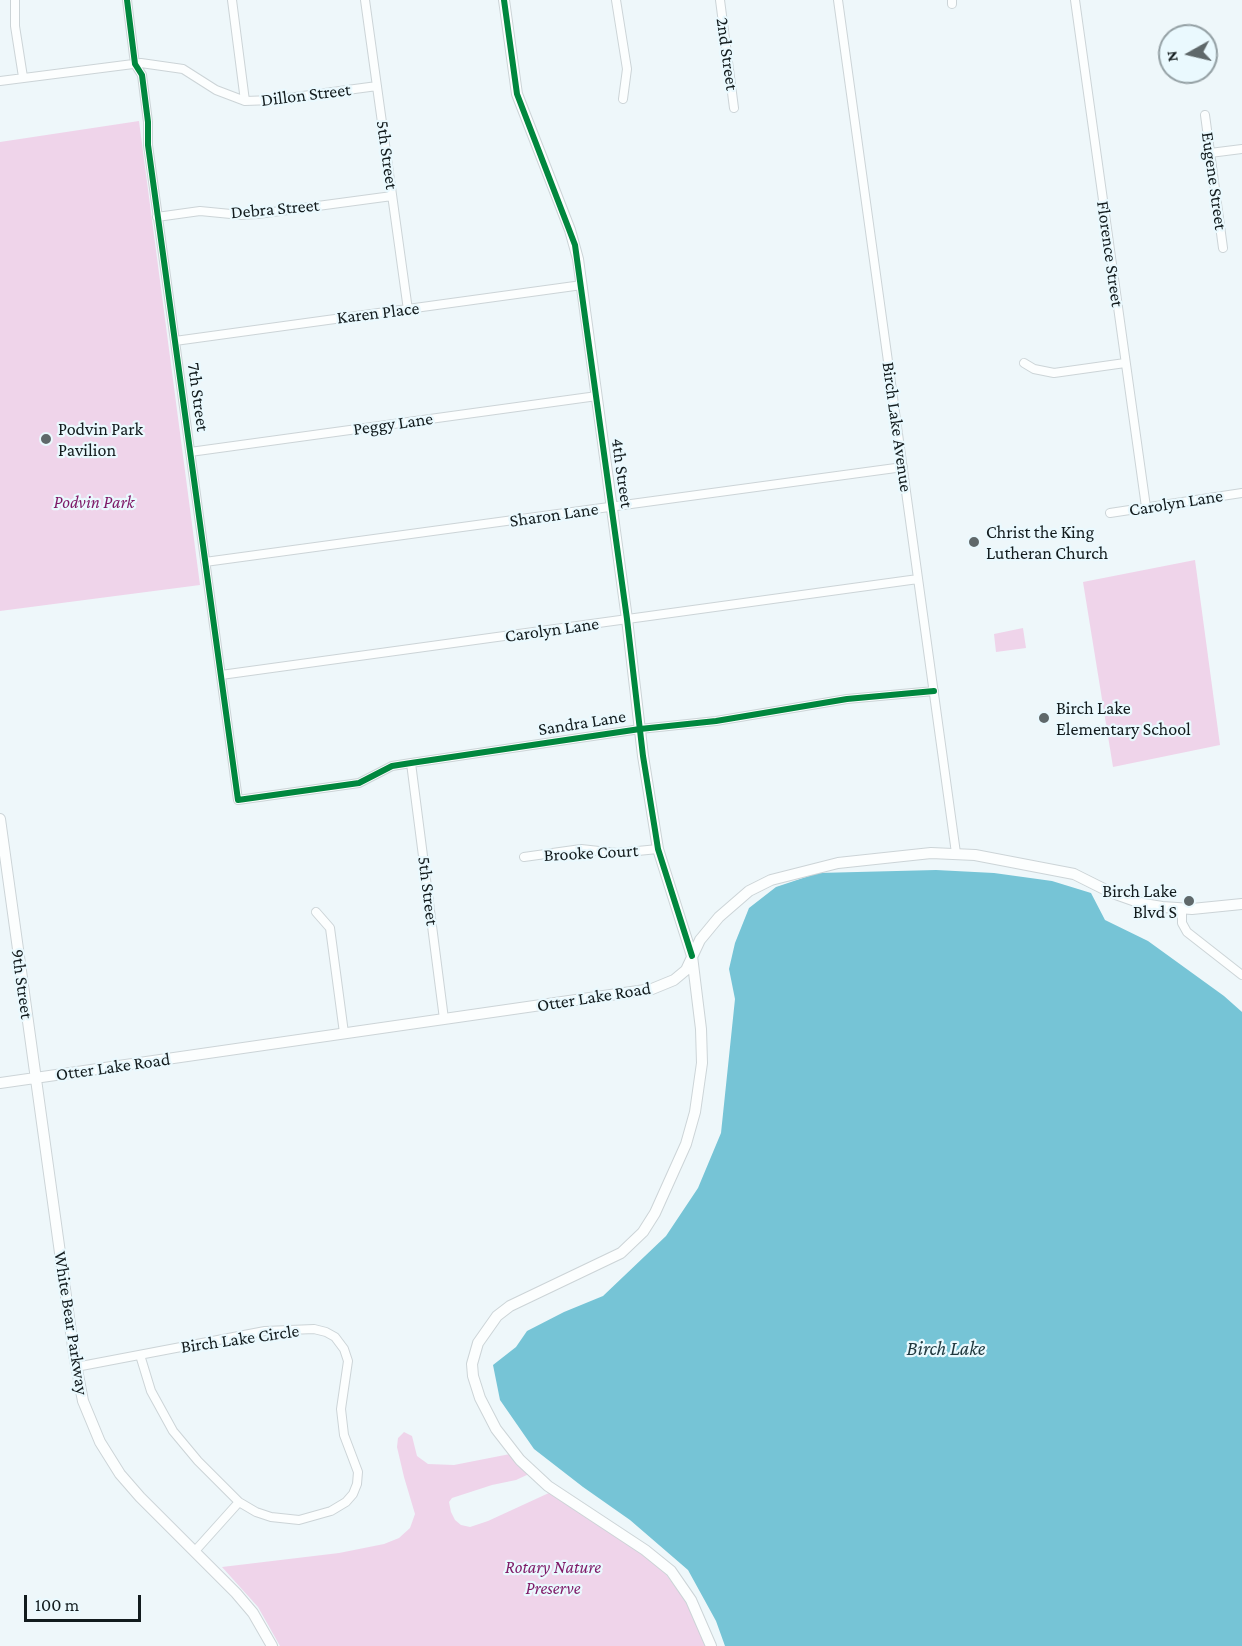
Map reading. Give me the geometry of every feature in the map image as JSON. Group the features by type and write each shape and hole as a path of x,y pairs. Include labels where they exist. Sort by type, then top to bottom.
{"street":[{"path":"15,0 15,26 23,78"},
{"name":"7th Street","path":"127,0 135,64 142,75 157,217 238,800"},
{"path":"232,0 245,101"},
{"name":"5th Street","path":"364,0 408,310"},
{"name":"4th Street","path":"504,0 517,94 575,245 658,849 693,956 702,1064 695,1112 677,1167 655,1213 643,1232 621,1253 510,1306 497,1316 478,1343 472,1364 472,1376 496,1429 520,1460 548,1486 645,1550 671,1571 691,1600 711,1646"},
{"path":"616,0 627,69 623,99"},
{"name":"2nd Street","path":"720,0 735,108"},
{"name":"Birch Lake Avenue","path":"838,0 956,853"},
{"name":"Florence Street","path":"1074,0 1146,507"},
{"name":"Dillon Street","path":"0,81 135,64 160,64 183,69 216,90 245,101 273,100 377,86"},
{"name":"Eugene Street","path":"1205,115 1223,248"},
{"path":"1210,153 1242,149"},
{"name":"Debra Street","path":"157,217 200,211 258,214 392,196"},
{"name":"Karen Place","path":"175,341 582,285"},
{"path":"1024,363 1034,369 1054,373 1125,363"},
{"name":"Peggy Lane","path":"190,452 597,396"},
{"name":"Sharon Lane","path":"205,562 903,467"},
{"name":"Carolyn Lane","path":"1110,513 1242,493"},
{"name":"Carolyn Lane","path":"221,675 918,579"},
{"name":"Sandra Lane","path":"238,800 354,785 370,780 392,766 640,729 716,721 847,699 934,690"},
{"name":"5th Street","path":"411,763 444,1019"},
{"name":"9th Street","path":"0,819 35,1078"},
{"name":"Brooke Court","path":"524,857 581,849 617,853 658,849"},
{"name":"Otter Lake Road","path":"0,1083 652,988 674,980 686,970 700,940 719,917 742,896 771,880 838,863 956,853 1074,874 1092,884 1144,904 1182,909 1242,904"},
{"path":"1182,909 1182,923 1187,932 1242,975"},
{"path":"316,912 330,928 344,1033"},
{"name":"White Bear Parkway","path":"35,1078 76,1367 86,1409 107,1455 133,1489 248,1607 272,1646"},
{"name":"Birch Lake Circle","path":"76,1367 255,1333 319,1330 333,1336 341,1344 348,1366 342,1397 342,1421 344,1436 358,1474 357,1484 351,1497 328,1513 295,1520 264,1515 239,1502 172,1431 151,1391 140,1355"},
{"path":"195,1551 239,1502"}],"green space":[{"name":"Podvin Park","path":"139,121 200,585 0,611 0,142"},
{"path":"1195,560 1220,745 1113,767 1083,582"},
{"path":"1023,628 1026,648 996,652 994,634"},
{"name":"Rotary Nature Preserve","path":"404,1432 412,1436 417,1456 428,1464 454,1465 510,1454 529,1474 516,1480 452,1498 449,1502 455,1520 461,1525 470,1527 551,1492 643,1555 665,1573 690,1607 707,1646 280,1646 258,1607 222,1567 339,1553 384,1544 399,1538 410,1528 415,1514 397,1447 398,1438"}],"water":[{"name":"Birch Lake","path":"936,870 994,873 1052,881 1091,893 1105,920 1148,941 1224,996 1242,1012 1242,1646 725,1646 716,1621 688,1570 630,1520 534,1449 500,1400 493,1365 516,1347 527,1331 603,1296 666,1236 698,1188 721,1133 735,999 729,969 735,943 749,908 776,887 818,873"}],"cycle path":[{"path":"127,0 135,64 142,75 148,122 148,145 238,800 359,783 392,766 411,763 640,729 716,721 847,699 934,691"},
{"path":"504,0 517,94 575,245 627,619 643,756 658,849 692,956"}],"place":[{"name":"Podvin Park Pavilion","path":"46,439"},
{"name":"Christ the King Lutheran Church","path":"974,542"},
{"name":"Birch Lake Elementary School","path":"1044,718"},
{"name":"Birch Lake Blvd S","path":"1189,901"}]}
